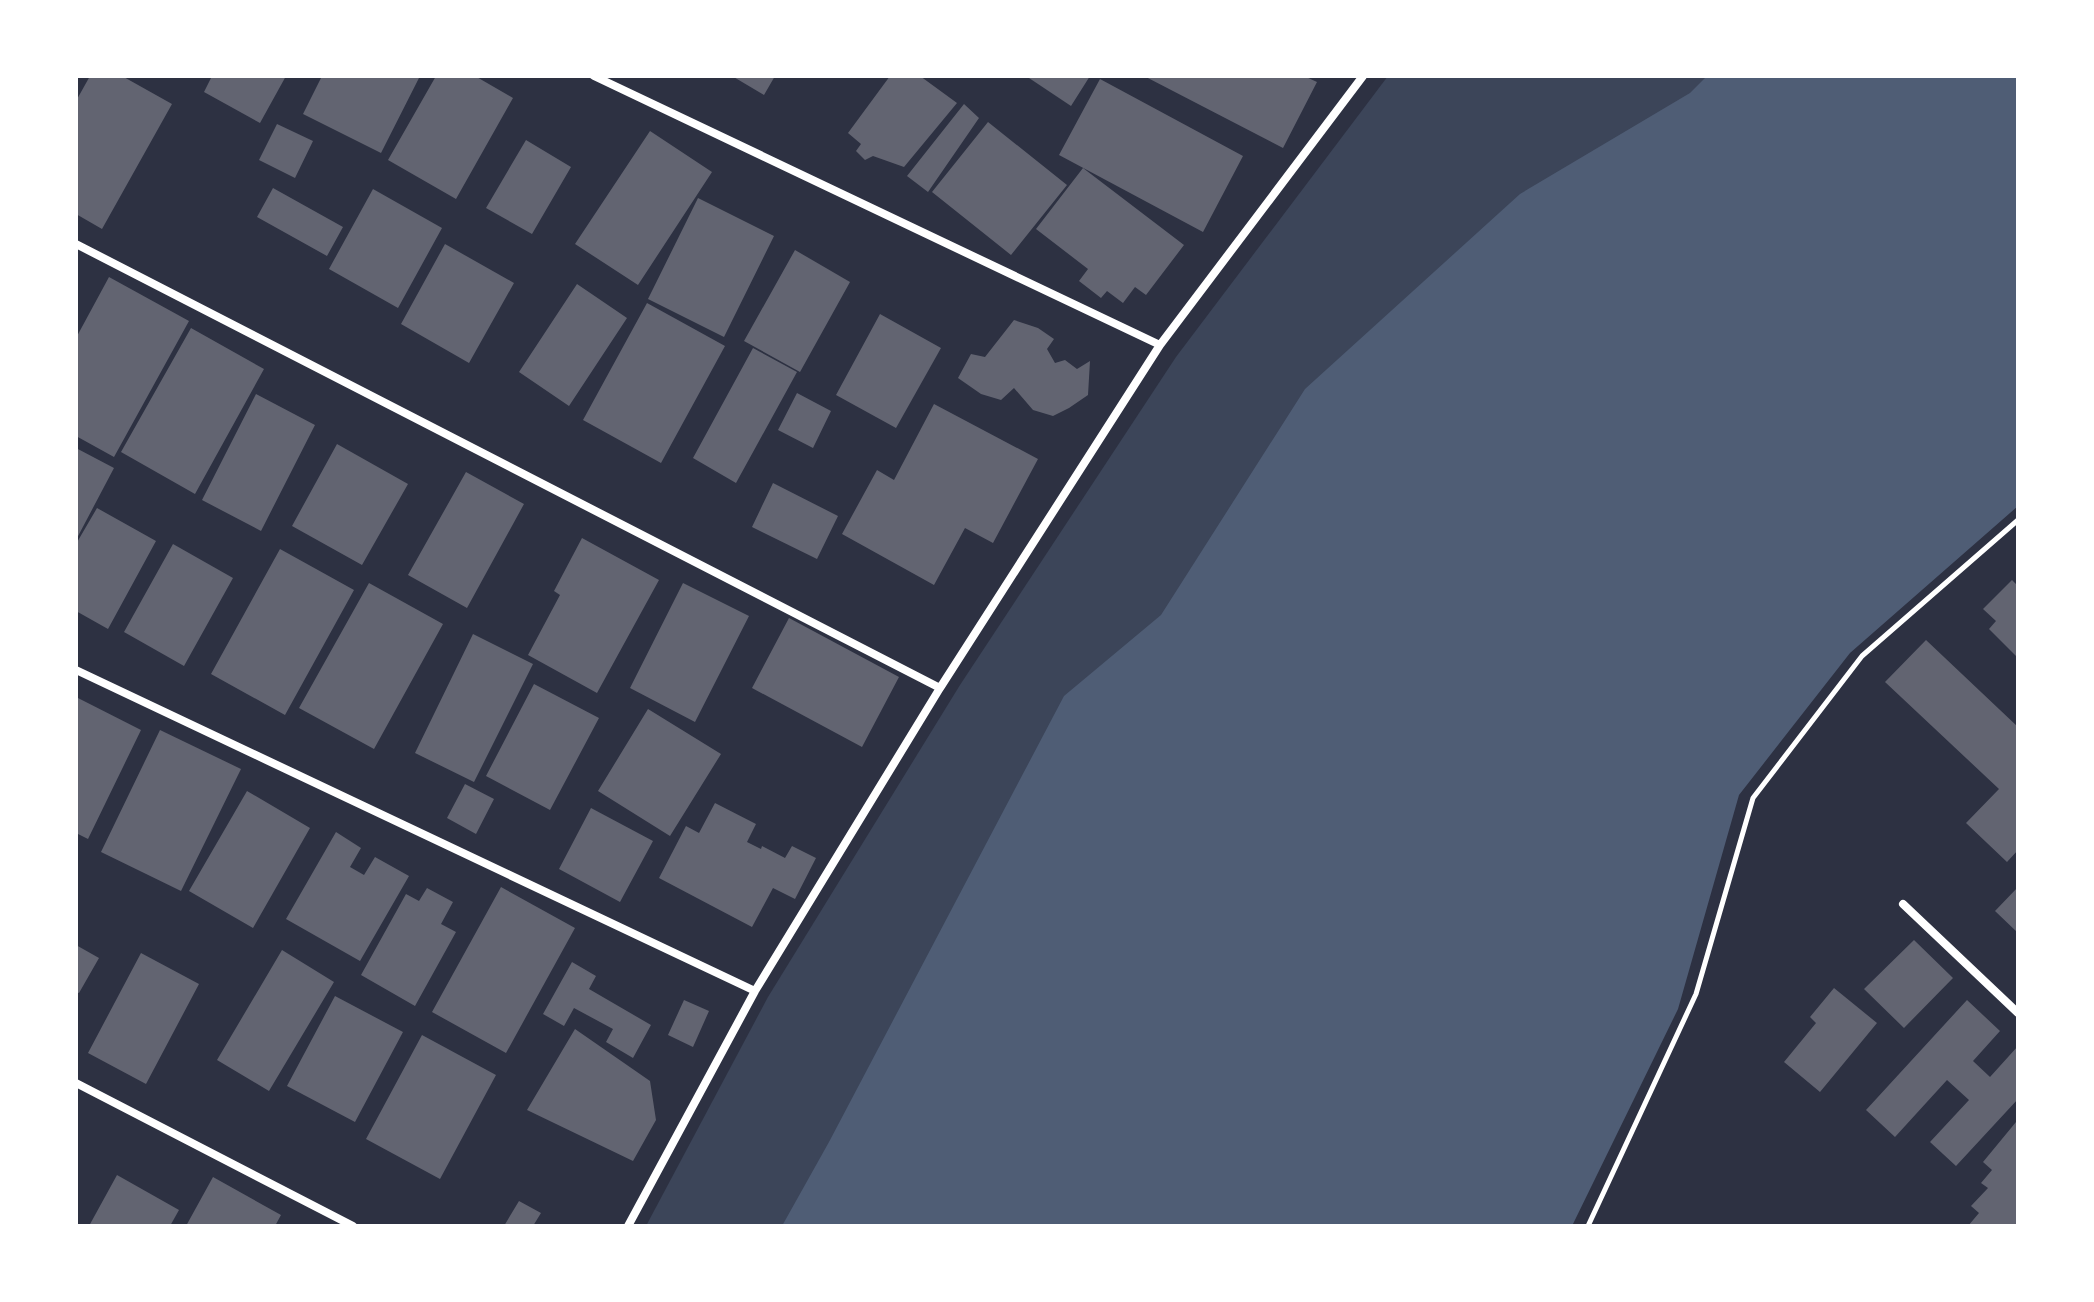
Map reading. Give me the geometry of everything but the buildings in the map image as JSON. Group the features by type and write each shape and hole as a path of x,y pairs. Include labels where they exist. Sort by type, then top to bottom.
{"street":[{"path":"594,76 1160,345"},
{"path":"628,1226 755,991 940,688 1160,345 1363,76"},
{"path":"76,244 940,688"},
{"path":"76,670 755,991"},
{"path":"1903,904 2018,1013"},
{"path":"76,1083 353,1226"}],"path":[{"path":"1588,1226 1696,994 1753,798 1862,656 2018,520"}],"shaded area":[{"path":"1388,76 1714,76 791,1226 646,1226 768,997 960,685 1176,357"},
{"path":"1707,76 2018,76 2018,506 1850,653 1739,795 1678,1009 1572,1226 782,1226 1064,696 1161,615 1305,389 1520,194 1690,93"}]}
